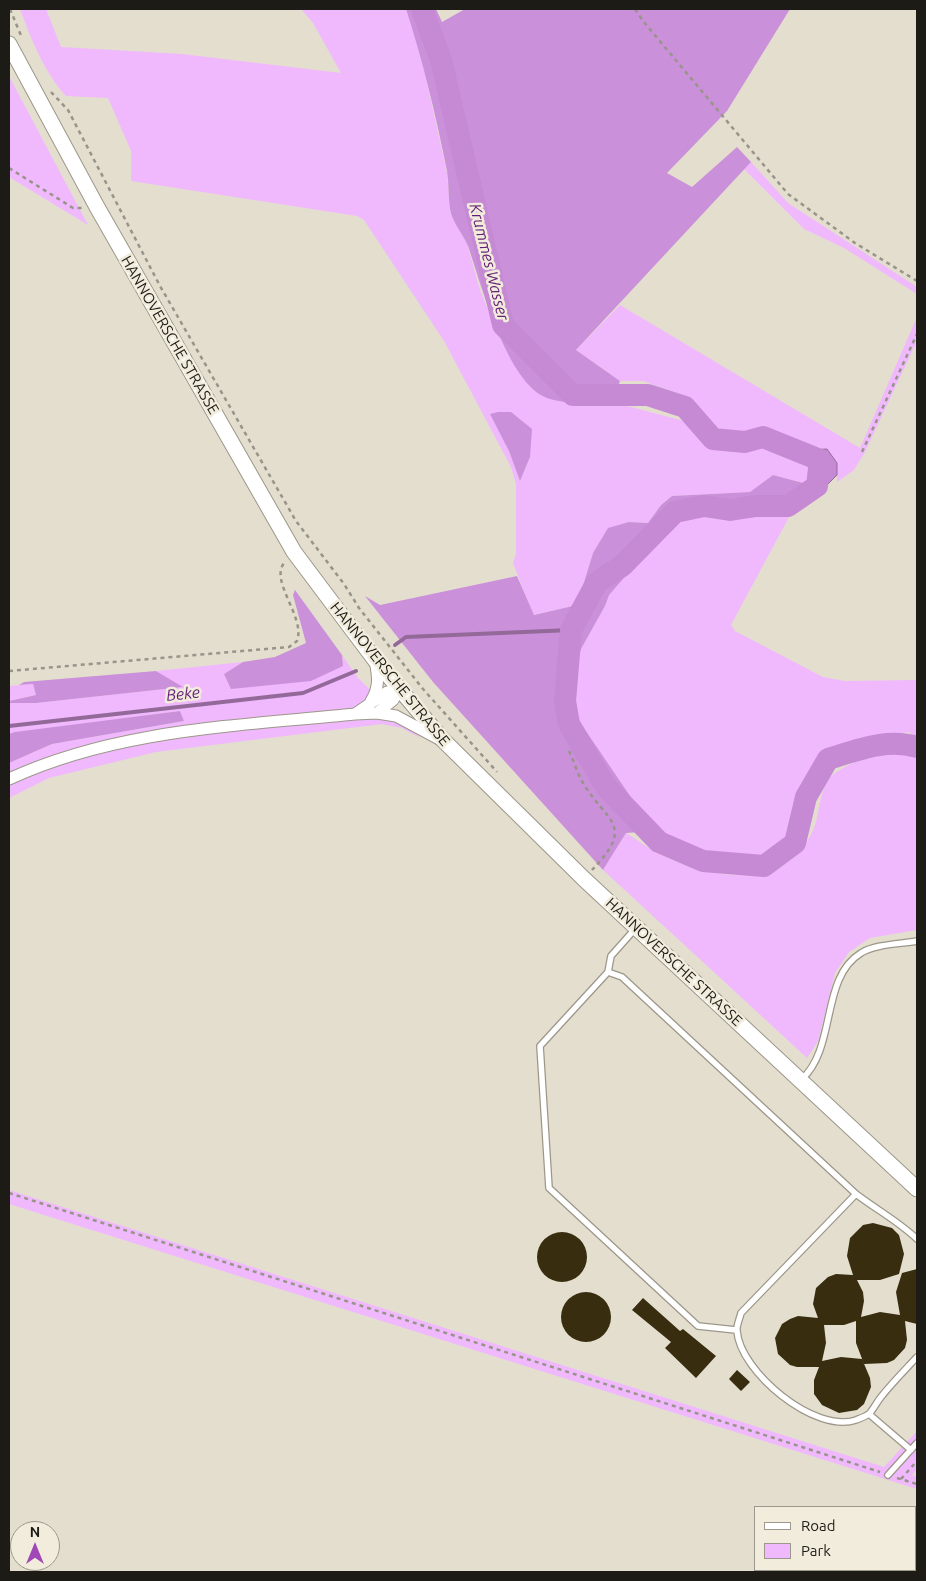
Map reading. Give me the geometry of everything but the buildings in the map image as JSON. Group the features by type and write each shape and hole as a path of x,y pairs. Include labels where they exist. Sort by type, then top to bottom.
{"main road":[{"name":"HANNOVERSCHE STRASSE","path":"9,44 97,207 294,552 376,660 443,740 590,872 637,928 917,1189"}],"street":[{"path":"374,708 378,691 376,660"},
{"path":"9,779 42,764 96,748 148,736 355,714 393,700 399,689"},
{"path":"374,708 414,723 443,740"}],"lane":[{"path":"637,928 611,956 608,972 540,1046 549,1188 698,1326 736,1330"},
{"path":"800,1081 810,1072 819,1053 842,973 851,960 862,952 917,941"},
{"path":"608,972 622,977 856,1194 882,1214 898,1220 917,1239"},
{"path":"856,1194 741,1313 736,1330 741,1345 756,1372 782,1396 808,1413 833,1422 854,1421 869,1414 879,1398 917,1357"},
{"path":"869,1414 911,1450"},
{"path":"888,1475 917,1443"}],"path":[{"path":"10,9 25,44"},
{"path":"635,9 642,22 788,194 855,243 917,281"},
{"path":"47,88 68,110 160,286 296,521 344,584 359,608 423,689 499,774"},
{"path":"9,168 72,208"},
{"path":"862,452 917,334"},
{"path":"9,671 290,647 297,641 299,626 280,578 281,566 289,558"},
{"path":"569,751 583,783 611,817 616,830 614,840 590,872"},
{"path":"9,1193 917,1484"},
{"path":"901,1479 917,1462"}],"green space":[{"path":"20,9 46,9 61,47 182,54 341,73 313,23 301,9 406,9 420,51 447,173 450,211 467,244 480,290 499,336 524,379 580,402 612,402 688,422 705,442 738,451 765,444 805,462 814,476 807,484 773,475 751,492 672,496 661,505 648,523 629,522 593,553 577,605 533,615 513,563 516,553 516,484 511,467 444,341 364,220 357,216 131,181 131,151 108,98 66,96 45,66","holes":["509,451 530,457 520,480"]},
{"path":"9,76 88,225 9,177"},
{"path":"751,162 788,203 917,287 917,294 844,248 804,229 744,169"},
{"path":"620,305 860,448 917,317 917,341 865,452 854,470 837,482 837,463 827,449 810,450 762,427 735,433 712,426 689,397 643,381 620,381 576,350"},
{"path":"705,515 728,519 742,515 789,517 731,625 735,631 823,677 845,681 917,680 917,736 907,732 838,746 824,755 801,793 788,837 764,858 693,849 667,839 654,831 575,715 572,678 581,649 605,606 608,595 662,534 682,519"},
{"path":"342,655 358,678 420,738 402,728 382,724 156,752 49,778 9,798 9,763 52,744 184,721 180,711 9,734 9,703 36,703 182,687 156,671 243,662 224,674 343,666"},
{"path":"33,684 36,695 9,701 9,686"},
{"path":"904,753 917,757 917,930 870,938 849,952 835,973 818,1041 807,1058 603,870 626,833 658,853 701,869 724,874 747,875 768,871 787,863 803,847 815,825 823,790 830,777 851,764 868,758"},
{"path":"9,1190 884,1467 917,1431 917,1469 912,1475 917,1477 917,1489 9,1204"}],"shaded area":[{"path":"406,9 436,9 442,22 465,9 790,9 727,111 667,173 692,187 737,147 751,162 576,350 620,381 612,402 571,402 547,398 533,389 520,373 508,353 488,307 468,246 451,214 447,171 438,130 424,69"},
{"path":"511,412 532,429 530,457 520,481 509,451 490,414"},
{"path":"798,446 810,450 827,449 837,463 837,475 828,484 807,484 814,476 805,462 794,456"},
{"path":"773,475 807,484 789,517 742,515 728,519 705,515 682,519 662,534 609,595 605,606 581,649 572,678 575,715 654,831 626,833 603,870 433,682 365,596 380,605 517,576 534,615 577,605 593,553 608,528 629,522 648,523 661,505 672,496 750,492"},
{"path":"295,590 342,655 343,666 311,681 231,689 224,674 243,662 275,657 306,643 293,595"},
{"path":"156,671 183,687 36,703 9,703 9,701 36,695 33,684 19,685 24,682"},
{"path":"180,711 184,721 52,744 9,763 9,734 15,732"}],"waterway":[{"name":"Krummes Wasser","path":"422,9 441,60 503,325 573,395 648,395 685,407 713,439 745,442 763,437 820,460 817,486 788,506 756,506 730,510 704,506 675,512 622,566 597,582 571,630 565,701 569,724 606,787 659,842 703,861 764,866 795,843 806,797 828,759 884,744 917,747"},
{"name":"Beke","path":"395,645 406,637 571,630"},
{"name":"Beke","path":"9,726 303,693 356,671"}]}
